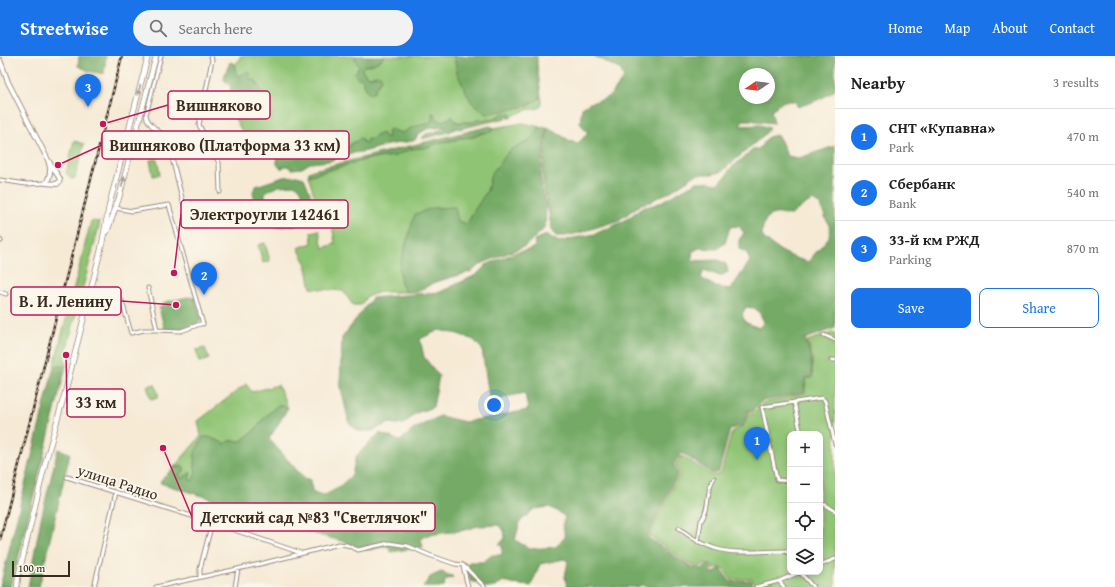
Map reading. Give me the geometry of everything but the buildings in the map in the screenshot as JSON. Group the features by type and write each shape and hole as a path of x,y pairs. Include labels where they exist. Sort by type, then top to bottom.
{"main road":[{"path":"17,587 46,460 66,389 101,248 109,206 148,56"},
{"path":"101,248 119,198 156,56"}],"street":[{"path":"161,56 146,119 158,131 171,140 172,158 183,202"},
{"path":"211,56 212,60 199,125 219,163 220,192"},
{"path":"0,60 8,82 48,160 60,180 57,184 26,184 0,180"},
{"path":"46,183 50,177 48,160"},
{"path":"109,206 132,211 170,205 203,323 181,331 144,330 131,333 122,301"},
{"path":"148,288 157,330"},
{"path":"0,292 6,294"},
{"path":"824,335 835,340"},
{"path":"787,481 777,480 762,407 820,398 824,399 835,444"},
{"path":"794,402 800,431"},
{"name":"улица Радио","path":"67,476 302,553"},
{"path":"698,542 702,521 708,506 711,482 714,478"},
{"path":"94,587 116,492"},
{"path":"823,504 835,511"},
{"path":"200,577 200,569 212,523"},
{"path":"679,528 698,542 715,548 733,552 787,552"},
{"path":"156,587 238,569 339,544 358,550 389,544 408,546 448,562 463,565 485,587"},
{"path":"823,563 835,559"},
{"path":"463,565 468,587"},
{"path":"235,587 238,569"},
{"path":"756,587 779,581 793,575"},
{"path":"803,575 813,587"},
{"path":"779,581 784,587"}],"green space":[{"path":"79,56 106,56 104,74 89,71 78,66"},
{"path":"240,56 354,56 359,67 355,73 361,76 366,90 374,91 377,84 376,75 370,77 366,76 361,68 377,62 383,58 383,56 454,56 457,73 528,106 541,97 542,105 539,108 526,110 510,117 511,115 497,116 493,120 491,118 486,120 478,119 474,122 456,122 452,117 444,121 440,121 435,114 432,113 432,121 427,124 413,127 402,133 387,131 388,138 375,136 367,144 364,143 362,139 352,143 345,151 340,149 340,145 338,145 334,151 308,153 302,156 297,145 280,153 277,159 273,153 266,132 258,139 247,140 234,117 239,117 248,104 262,100 247,78 235,74 235,64 239,61"},
{"path":"354,56 383,56 383,58 377,62 362,68 362,71 366,76 370,77 380,75 382,78 372,94 368,93 361,77 359,79 356,77 355,73 359,67"},
{"path":"454,56 537,56 541,97 528,106 486,114 471,102 457,73"},
{"path":"594,56 835,56 835,90 822,98 797,107 796,101 784,101 771,110 774,123 743,120 740,126 760,125 770,128 721,172 713,174 697,174 668,193 650,202 641,204 619,220 579,233 556,236 552,232 542,174 548,127 570,141 578,143 588,133 580,123 582,108 590,103 602,100 611,95 624,78 621,70"},
{"path":"230,62 235,64 236,74 240,76 248,71 251,75 248,78 256,81 263,94 262,100 248,104 239,117 234,117 233,112 229,110 228,107 228,98 231,87 224,80 225,73"},
{"path":"432,113 435,114 440,121 452,116 456,122 459,123 474,122 478,119 486,120 491,118 493,120 503,113 511,114 510,117 459,129 457,128 449,132 422,138 426,134 445,129 446,127 431,127 418,134 415,140 412,141 354,153 330,161 310,163 302,168 292,169 285,166 280,168 277,164 277,159 280,153 283,153 286,148 294,144 297,145 302,156 319,148 334,150 341,144 340,149 345,151 352,143 360,138 366,144 367,139 372,139 382,133 388,138 387,131 389,129 402,133 413,127 427,124 432,121"},
{"path":"523,123 540,127 529,142 510,150 491,174 487,191 467,224 458,221 401,284 406,292 380,292 366,297 361,305 353,305 343,291 311,288 306,263 298,248 312,243 311,232 319,230 323,248 335,244 331,218 322,219 308,176 368,159 395,156 411,149 430,147 437,143 460,138 474,137 482,133 491,132 494,128"},
{"path":"490,126 494,128 491,132 482,133 474,137 460,138 437,143 430,147 411,149 395,156 368,159 308,176 309,172 313,170"},
{"path":"540,127 547,127 540,175 546,206 545,228 525,246 483,263 470,272 435,282 417,292 406,292 401,284 399,267 415,214 433,208 455,207 458,221 467,224 487,191 491,174 510,150 528,142"},
{"path":"777,135 787,156 799,158 835,146 835,328 805,339 811,357 812,377 805,378 804,392 762,401 752,412 748,411 742,426 730,429 719,471 713,474 682,453 673,464 678,473 647,537 691,567 702,569 706,565 711,565 710,571 715,573 718,569 722,570 730,582 751,580 752,587 649,587 641,585 638,587 567,587 565,577 568,561 564,559 540,564 531,586 512,584 503,581 496,587 484,587 480,583 470,581 466,566 469,562 483,562 492,555 502,555 502,545 499,545 505,538 504,530 498,525 478,526 465,530 428,535 421,539 423,547 391,552 388,546 369,550 338,540 264,521 206,497 160,483 174,467 184,467 184,471 179,475 182,479 191,472 189,479 193,481 196,472 194,464 195,452 203,437 209,437 225,444 229,441 241,441 255,430 264,418 278,405 288,408 269,439 304,478 311,480 313,493 325,495 338,488 352,475 356,456 380,433 400,441 414,429 440,416 465,422 528,410 525,393 510,396 490,403 482,349 474,340 458,334 439,330 420,339 424,357 439,376 433,407 416,413 403,425 390,423 371,431 358,431 349,423 340,383 342,338 372,298 440,292 476,275 486,265 517,252 531,249 535,246 534,240 547,235 559,242 595,234 624,221 642,208 657,204 697,182 717,184 726,177 730,169 754,149 759,149 768,137","holes":["813,200 820,205 830,228 829,237 808,262 783,252 762,236 763,226 768,217 776,214 791,215 805,204","739,226 744,233 739,240 739,249 747,253 750,261 731,289 716,287 701,278 704,270 720,276 728,272 726,264 718,260 693,261 692,252 699,248 717,249 725,243 730,227","746,307 755,308 764,322 759,328 745,322 742,314","549,507 565,517 563,525 565,537 556,547 530,549 515,540 520,522 534,509"]},
{"path":"74,141 84,144 75,178 71,179 66,173"},
{"path":"157,159 160,174 153,176 150,160"},
{"path":"297,176 304,178 307,185 313,205 313,216 307,221 294,225 279,227 273,226 263,219 264,215 267,213 270,213 273,220 276,222 296,218 305,213 307,207 301,190 296,185 279,186 267,191 265,194 265,205 271,202 275,203 274,207 263,210 256,208 253,191 256,186 283,177"},
{"path":"91,221 100,222 64,360 67,361 66,366 54,366"},
{"path":"265,243 270,261 263,263 258,245"},
{"path":"188,297 195,298 201,321 188,327 165,330 159,308 165,302"},
{"path":"835,332 835,587 777,587 773,583 754,585 752,578 731,580 724,569 717,567 714,570 712,569 713,564 705,563 701,567 691,565 649,536 680,473 675,464 682,456 713,476 721,473 732,431 743,427 749,413 753,414 763,403 805,393 806,379 813,378 812,357 807,341"},
{"path":"205,348 209,359 200,362 196,350"},
{"path":"54,366 66,366 11,587 0,587"},
{"path":"155,384 159,397 151,399 147,386"},
{"path":"246,384 252,392 278,385 288,408 278,405 264,418 255,430 241,441 229,441 225,444 209,437 194,464 196,472 193,481 189,479 191,473 181,479 178,475 184,467 174,467 201,436 198,421"},
{"path":"58,449 70,453 39,587 28,587 41,519"},
{"path":"441,572 454,577 445,580 444,587 423,587 430,577"}],"railway":[{"path":"0,540 122,56"}],"place":[{"name":"33-й км РЖД","path":"88,107"},
{"name":"Вишняково","path":"103,124"},
{"name":"Вишняково (Платформа 33 км)","path":"58,165"},
{"name":"Электроугли 142461","path":"174,273"},
{"name":"Сбербанк","path":"204,295"},
{"name":"В. И. Ленину","path":"176,305"},
{"name":"33 км","path":"66,355"},
{"name":"Детский сад №83 \"Светлячок\"","path":"163,448"},
{"name":"СНТ «Купавна»","path":"757,460"}]}
